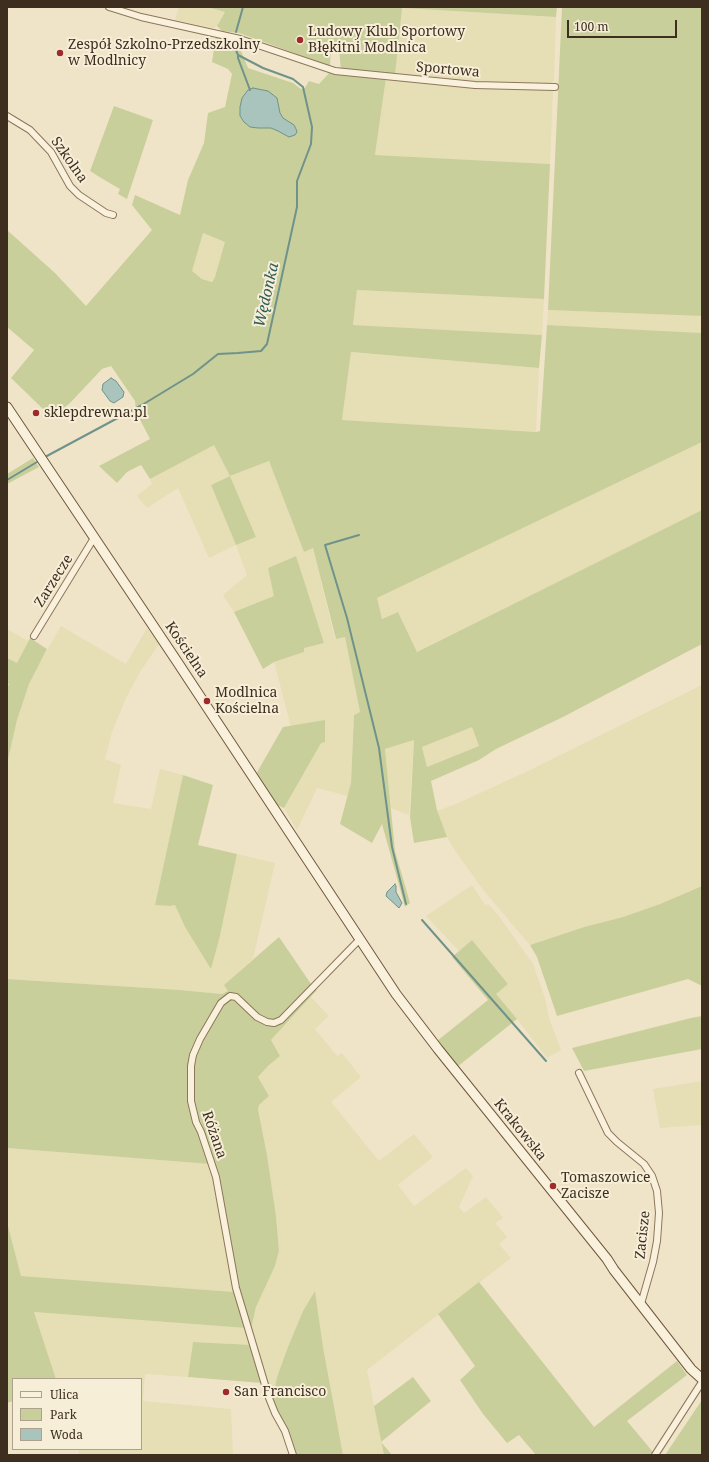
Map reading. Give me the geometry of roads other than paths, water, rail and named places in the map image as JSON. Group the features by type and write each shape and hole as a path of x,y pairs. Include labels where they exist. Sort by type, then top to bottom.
{"street":[{"name":"Sportowa","path":"109,7 149,19 240,39 335,71 475,85 555,87"},
{"name":"Szkolna","path":"7,116 30,130 51,152 62,169 70,186 79,195 113,215"},
{"name":"Kościelna","path":"7,408 178,663 340,910"},
{"name":"Zarzecze","path":"34,636 94,538"},
{"name":"Krakowska","path":"340,910 392,989 419,1026 602,1253 691,1369 702,1379"},
{"name":"Różana","path":"293,1455 285,1431 274,1413 236,1288 216,1177 201,1132 196,1122 191,1101 191,1066 193,1055 200,1039 221,1003 230,996 236,997 257,1017 267,1022 274,1023 281,1020 360,939"},
{"name":"Zacisze","path":"579,1073 608,1133 644,1164 652,1176 657,1191 659,1213 657,1241 653,1262 641,1304"},
{"path":"654,1455 702,1382"}],"water":[{"path":"253,88 268,91 277,98 280,113 283,118 294,125 297,132 295,135 289,137 271,128 250,127 244,122 240,116 242,98 248,90"},
{"path":"111,378 116,381 124,392 123,397 114,403 110,401 102,390 103,384"},
{"path":"395,884 396,892 402,903 399,908 386,896 387,892"}],"waterway":[{"name":"Wędonka","path":"236,32 243,7"},
{"name":"Wędonka","path":"45,457 142,405 193,374 218,354 261,351 267,344 297,207 297,181 311,144 312,127 303,87 293,79 263,68 238,55 233,42"},
{"path":"238,55 250,90"},
{"name":"Wędonka","path":"7,480 37,462"},
{"path":"359,535 325,545 347,618 379,748 392,847 406,904"},
{"path":"422,920 546,1061"}],"place":[{"name":"Ludowy Klub Sportowy Błękitni Modlnica","path":"300,40"},
{"name":"Zespół Szkolno-Przedszkolny w Modlnicy","path":"60,53"},
{"name":"sklepdrewna.pl","path":"36,413"},
{"name":"Modlnica Kościelna","path":"207,701"},
{"name":"Tomaszowice Zacisze","path":"553,1186"},
{"name":"San Francisco","path":"226,1392"}]}
